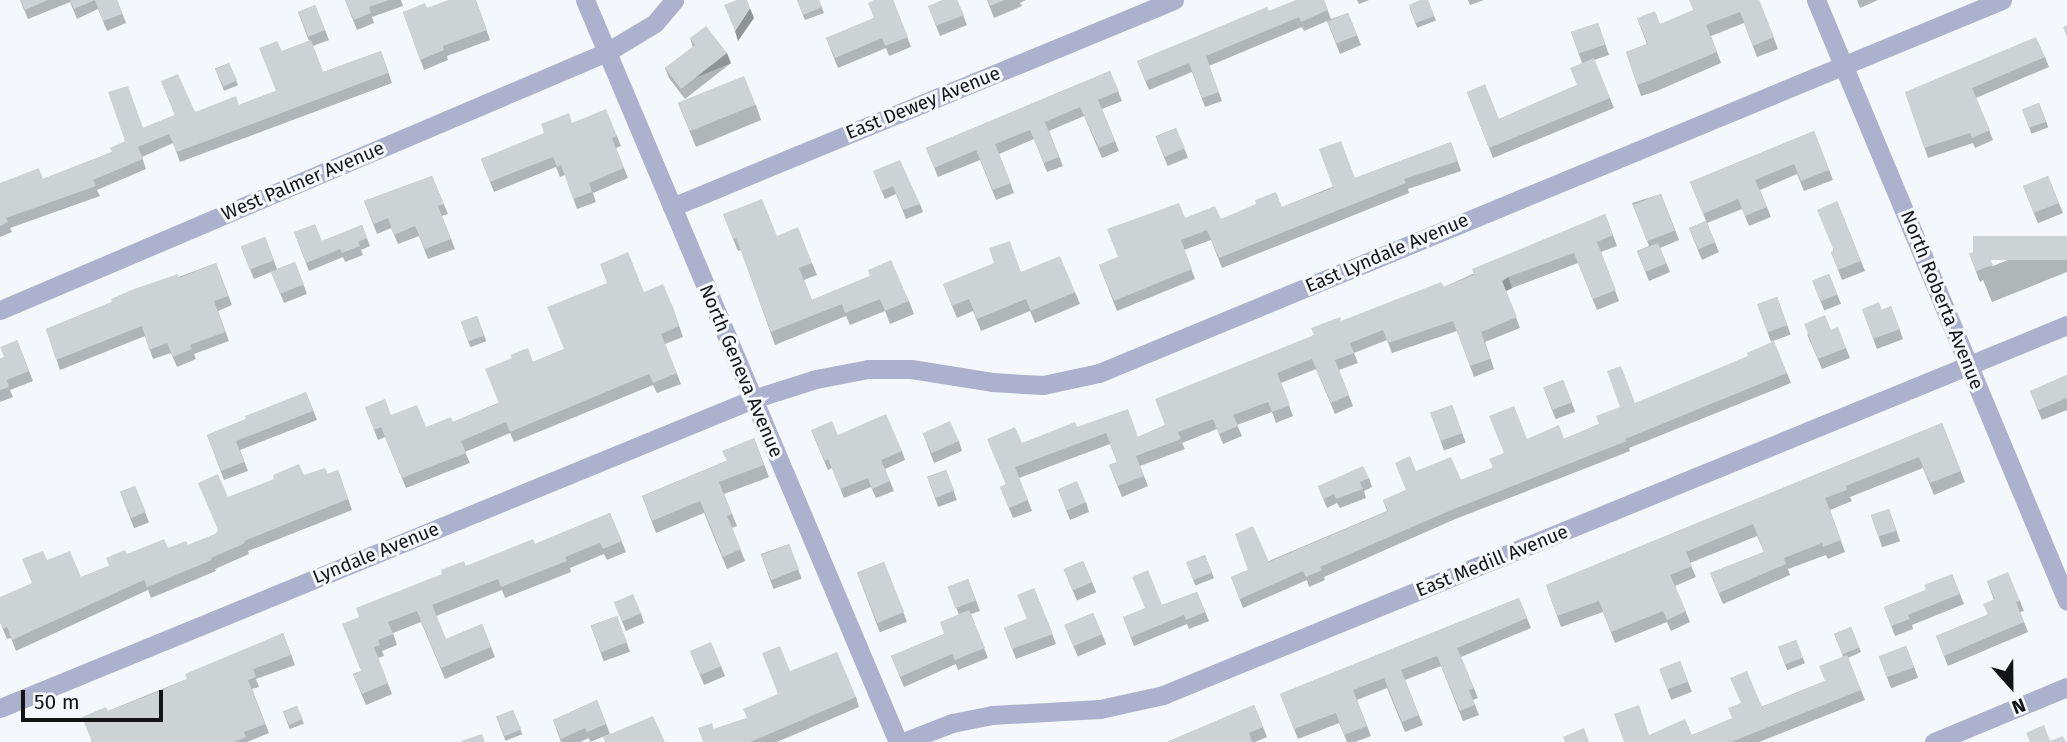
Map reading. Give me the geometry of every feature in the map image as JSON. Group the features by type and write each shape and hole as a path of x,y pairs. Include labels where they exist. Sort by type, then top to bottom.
{"street":[{"name":"North Geneva Avenue","path":"585,0 901,742"},
{"name":"West Palmer Avenue","path":"0,310 607,52 655,23 674,0"},
{"name":"East Dewey Avenue","path":"672,207 1174,0"},
{"name":"North Roberta Avenue","path":"1816,0 2067,601"},
{"name":"East Lyndale Avenue","path":"753,399 816,379 868,369 911,369 992,382 1043,385 1099,373 2002,0"},
{"name":"East Medill Avenue","path":"901,742 952,723 992,715 1100,709 1163,695 2067,325"},
{"name":"Lyndale Avenue","path":"0,708 753,399"},
{"path":"1934,742 2067,687"}],"building":[{"path":"21,0 48,0 25,10"},
{"path":"70,0 95,0 74,9"},
{"path":"95,0 117,0 122,14 103,21"},
{"path":"345,0 389,0 369,7 371,13 354,20"},
{"path":"448,0 476,0 487,30 443,46 444,50 420,60 403,12 425,3 427,8"},
{"path":"737,0 747,0 750,8 735,31 724,5"},
{"path":"797,0 819,0 822,7 803,15"},
{"path":"874,0 893,0 908,37 885,46 882,38 835,58 826,38 874,18 868,3"},
{"path":"942,0 957,0 964,15 936,26 928,6"},
{"path":"988,0 1005,0 990,6"},
{"path":"1296,0 1324,0 1328,10 1301,22 1299,17 1206,56 1219,92 1202,98 1189,63 1145,81 1137,61 1267,7 1269,11"},
{"path":"1428,0 1434,16 1416,23 1409,5"},
{"path":"1689,0 1759,0 1774,37 1753,46 1740,12 1706,25 1717,52 1637,85 1626,52 1648,44 1637,18 1655,11 1660,24 1693,10"},
{"path":"315,5 325,30 308,37 298,12"},
{"path":"1348,13 1357,35 1337,43 1328,21"},
{"path":"1598,23 1605,45 1578,54 1571,32"},
{"path":"706,26 727,53 681,89 665,68 695,45 690,38"},
{"path":"2036,37 2045,57 1972,88 1990,130 1972,138 1970,133 1924,148 1905,92"},
{"path":"311,40 323,72 381,51 388,73 177,152 169,134 138,147 143,159 93,180 96,186 6,218 8,222 0,226 0,183 39,168 43,179 112,152 110,148 125,141 108,92 128,86 143,128 175,115 161,81 178,74 195,112 236,96 239,105 276,91 259,48 277,41 282,51"},
{"path":"1594,58 1610,98 1489,148 1467,92 1485,84 1499,119 1577,85 1570,68"},
{"path":"229,63 237,80 223,87 215,69"},
{"path":"1110,71 1119,91 1098,100 1115,141 1099,148 1080,107 1045,122 1059,157 1044,163 1030,130 995,144 1011,183 993,190 976,150 934,168 926,148"},
{"path":"744,76 756,105 690,131 678,103"},
{"path":"2039,103 2046,122 2029,128 2022,109"},
{"path":"606,109 617,136 612,138 624,168 589,183 592,192 573,199 561,165 557,167 553,157 490,182 481,159 544,133 541,124 569,113 572,123"},
{"path":"1176,128 1185,148 1165,157 1156,137"},
{"path":"1814,131 1829,170 1801,181 1794,164 1755,180 1767,207 1745,216 1738,199 1703,214 1690,182"},
{"path":"1341,141 1355,178 1451,142 1458,161 1404,179 1406,183 1219,258 1207,230 1181,240 1192,269 1114,301 1099,265 1118,257 1107,229 1179,203 1185,218 1215,206 1221,219 1276,192 1282,207 1333,188 1319,149"},
{"path":"900,160 920,204 903,210 893,186 882,191 873,171"},
{"path":"432,176 444,204 438,206 451,239 425,249 415,226 394,235 388,218 374,224 364,201"},
{"path":"2048,176 2059,203 2034,213 2023,186"},
{"path":"1661,194 1675,230 1647,241 1633,205"},
{"path":"762,199 777,236 798,227 812,263 799,268 812,300 870,276 868,270 891,260 909,301 885,311 880,299 845,313 842,304 771,332 736,238 733,239 723,214"},
{"path":"1837,201 1861,261 1838,270 1831,252 1834,251 1817,210"},
{"path":"1605,214 1613,235 1597,242 1616,290 1593,299 1574,253 1508,277 1502,281 1517,317 1481,332 1490,359 1470,366 1453,321 1388,343 1383,330 1350,343 1354,353 1335,360 1349,395 1331,403 1312,359 1277,373 1290,405 1272,412 1268,402 1233,415 1238,426 1219,434 1213,419 1178,432 1181,439 1136,456 1144,476 1118,486 1109,465 1117,462 1106,433 1015,467 1028,500 1009,508 1000,487 1006,485 987,439 1015,427 1022,443 1075,422 1077,427 1128,409 1138,437 1165,425 1155,399 1314,335 1311,328 1340,317 1341,321 1441,282 1444,287 1474,275 1472,269"},
{"path":"1706,221 1715,242 1698,249 1689,228"},
{"path":"315,224 322,241 362,225 367,238 358,242 360,246 342,253 340,249 306,263 294,232"},
{"path":"1973,236 2067,236 2067,260 1973,260"},
{"path":"265,237 274,260 250,270 241,246"},
{"path":"1010,241 1021,272 1060,256 1075,292 1031,311 1026,299 977,319 969,299 952,306 943,284 994,263 989,248"},
{"path":"1658,243 1666,263 1646,272 1638,251"},
{"path":"1986,247 1993,265 1976,271 1969,253"},
{"path":"628,252 644,292 663,284 672,305 679,326 661,334 677,373 653,383 649,374 510,432 506,422 461,441 466,453 402,478 381,427 374,430 365,407 385,399 391,415 417,405 426,427 451,417 453,422 499,403 485,369 528,348 533,362 564,349 547,307 607,283 600,264"},
{"path":"295,262 304,284 280,294 271,272"},
{"path":"216,263 228,296 214,301 225,332 190,345 192,349 173,357 167,343 149,350 142,326 56,360 46,329 112,302 111,299 134,289 178,274 179,278"},
{"path":"1829,274 1837,294 1821,301 1812,281"},
{"path":"1777,297 1787,325 1768,332 1757,304"},
{"path":"1879,302 1882,310 1891,306 1900,329 1873,339 1862,309"},
{"path":"1825,315 1831,330 1838,327 1846,348 1818,359 1804,324"},
{"path":"477,316 484,336 468,341 461,322"},
{"path":"17,340 29,371 7,380 9,387 0,390 0,359 4,357 0,347"},
{"path":"1774,341 1787,373 1625,439 1627,441 1449,511 1320,567 1322,570 1306,577 1303,571 1240,599 1231,577 1248,570 1235,534 1253,526 1269,562 1388,511 1383,500 1406,490 1395,463 1410,456 1416,471 1451,457 1461,480 1493,468 1489,459 1504,453 1489,416 1514,406 1527,439 1559,425 1564,439 1599,424 1596,416 1620,407 1607,371 1621,366 1635,403 1748,356 1747,353"},
{"path":"2067,375 2067,398 2038,410 2030,391"},
{"path":"1563,380 1572,402 1553,410 1544,388"},
{"path":"306,392 313,411 236,441 244,462 221,471 207,435 246,419 245,416"},
{"path":"1452,405 1462,433 1441,441 1430,413"},
{"path":"886,414 902,451 881,460 890,481 872,489 868,478 840,489 828,459 825,461 811,430 832,421 838,435"},
{"path":"950,421 959,441 932,453 923,433"},
{"path":"1942,423 1961,471 1930,483 1919,457 1846,486 1847,490 1825,498 1841,540 1823,547 1822,543 1784,558 1786,564 1719,593 1710,573 1764,552 1753,524 1686,552 1692,566 1670,575 1686,611 1667,620 1663,611 1611,632 1599,601 1557,616 1546,585"},
{"path":"754,438 764,465 719,482 732,514 727,516 741,549 723,557 700,501 652,521 642,496 727,461 722,451"},
{"path":"299,464 304,475 325,468 328,474 338,470 348,499 244,541 245,543 211,558 212,560 147,587 144,580 12,640 7,627 3,629 0,621 0,597 32,583 22,559 43,551 47,560 70,551 81,577 109,566 106,558 125,550 127,554 164,539 168,548 186,541 188,545 216,534 218,530 198,483 218,474 228,497 274,479 273,475"},
{"path":"1363,466 1369,478 1360,482 1363,489 1336,499 1334,494 1324,499 1318,486"},
{"path":"946,470 954,490 936,498 927,477"},
{"path":"1077,481 1086,502 1067,510 1058,489"},
{"path":"135,486 146,512 131,518 120,492"},
{"path":"1889,509 1896,531 1878,537 1871,515"},
{"path":"610,513 622,541 603,549 600,543 565,557 567,561 501,587 498,579 432,605 446,639 482,624 491,647 441,668 417,611 388,622 393,634 378,640 380,645 374,647 388,683 362,694 353,674 361,671 342,624 359,617 356,608 442,574 441,570 464,561 466,566 533,539 535,544"},
{"path":"789,544 799,569 771,580 761,555"},
{"path":"1205,555 1212,573 1193,580 1186,562"},
{"path":"1083,561 1092,582 1073,590 1064,569"},
{"path":"884,562 904,612 877,623 857,573"},
{"path":"1148,570 1162,605 1197,592 1205,612 1186,620 1184,615 1131,637 1123,617 1145,608 1132,577"},
{"path":"2008,572 2020,601 2016,602 2024,622 1944,656 1936,636 1988,615 1983,604 1995,599 1987,581"},
{"path":"1952,574 1960,594 1908,615 1910,619 1891,626 1884,607 1926,590 1924,585"},
{"path":"968,579 976,601 955,608 947,587"},
{"path":"1034,588 1053,634 1012,649 1004,628 1027,619 1017,595"},
{"path":"633,594 641,613 622,622 614,602"},
{"path":"1519,598 1527,618 1457,648 1474,688 1469,690 1475,705 1460,711 1437,656 1401,670 1419,715 1402,722 1384,678 1353,690 1367,726 1344,735 1336,713 1294,729 1280,694"},
{"path":"969,610 985,648 955,660 952,654 900,677 891,656 944,634 940,622"},
{"path":"1093,613 1102,634 1073,646 1064,625"},
{"path":"617,616 627,642 601,652 591,626"},
{"path":"1851,627 1859,647 1843,654 1834,634"},
{"path":"283,633 291,655 253,669 256,677 248,680 265,724 244,732 246,737 234,742 92,742 82,717 106,707 108,711 155,693 187,679 185,674"},
{"path":"1796,640 1803,658 1785,665 1778,647"},
{"path":"711,642 721,666 700,675 690,651"},
{"path":"780,646 790,671 837,652 856,697 750,742 703,742 698,728 712,723 714,729 747,718 743,709 778,694 762,653"},
{"path":"1906,646 1914,668 1887,678 1879,656"},
{"path":"1847,655 1861,690 1731,742 1624,742 1614,714 1639,705 1649,735 1685,719 1692,735 1732,718 1728,708 1741,703 1730,678 1747,671 1762,707 1825,681 1819,666"},
{"path":"1680,661 1688,682 1667,689 1659,669"},
{"path":"597,700 606,724 587,732 585,728 561,739 553,720"},
{"path":"1254,705 1263,727 1249,733 1252,742 1167,742"},
{"path":"297,706 303,719 289,725 283,712"},
{"path":"513,710 521,729 505,736 496,717"},
{"path":"653,716 665,742 605,742 603,737"},
{"path":"2044,725 2050,741 2063,736 2066,742 2030,742 2026,733"},
{"path":"1584,728 1589,742 1565,742 1563,737"},
{"path":"482,734 485,742 461,742 461,741"}]}
